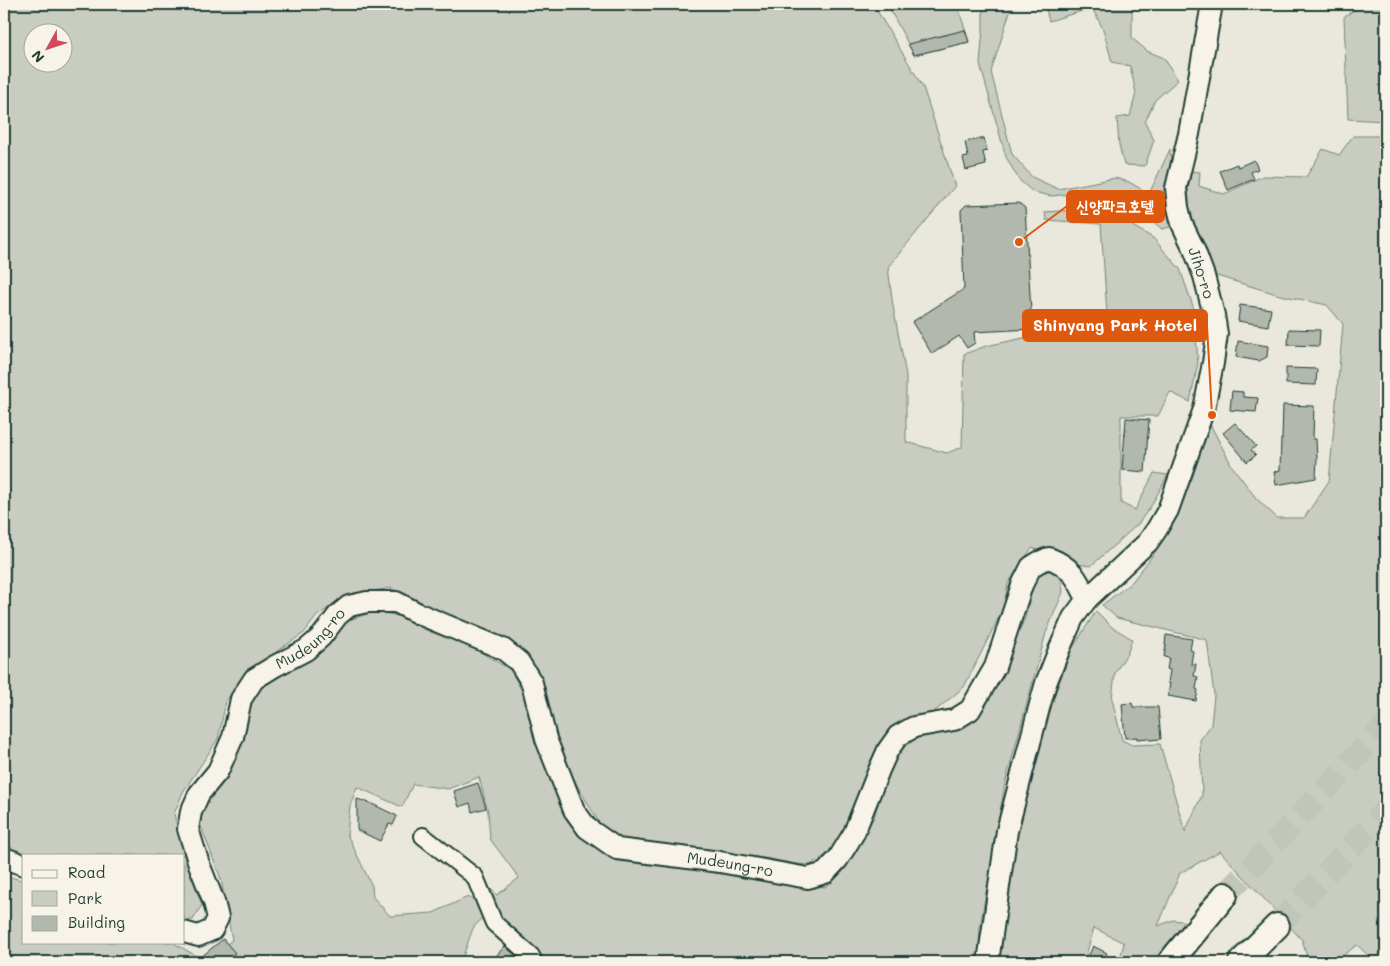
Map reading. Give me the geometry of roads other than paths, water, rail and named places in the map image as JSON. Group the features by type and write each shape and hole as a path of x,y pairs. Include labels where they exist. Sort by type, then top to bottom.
{"highway":[{"path":"1170,962 1225,895"},
{"path":"1241,962 1277,926"}],"main road":[{"name":"Jiho-ro","path":"1087,599 1148,542 1168,510 1204,409 1212,372 1217,334 1214,315 1204,276 1194,248 1182,224 1176,188 1189,134 1212,4"},
{"name":"Mudeung-ro","path":"185,932 198,936 212,930 218,918 188,829 191,812 199,794 218,771 233,737 241,699 254,679 306,650 321,637 338,615 349,606 367,602 396,602 417,613 503,649 520,662 532,683 546,739 574,810 587,828 617,849 720,862 808,878 825,873 838,859 854,833 888,750 898,736 914,727 954,720 970,710 995,667 1022,585 1031,567 1049,558 1061,563 1076,578 1087,599"},
{"path":"988,962 1007,831 1038,708 1046,683 1073,618 1087,599"},
{"path":"4,858 22,864"}],"street":[{"path":"423,836 475,877 494,923 531,956 534,962"}],"tunnel":[{"path":"1225,895 1386,725"},
{"path":"1277,926 1386,810"}],"place":[{"name":"신양파크호텔","path":"1019,242"},
{"name":"Shinyang Park Hotel","path":"1212,415"}]}
